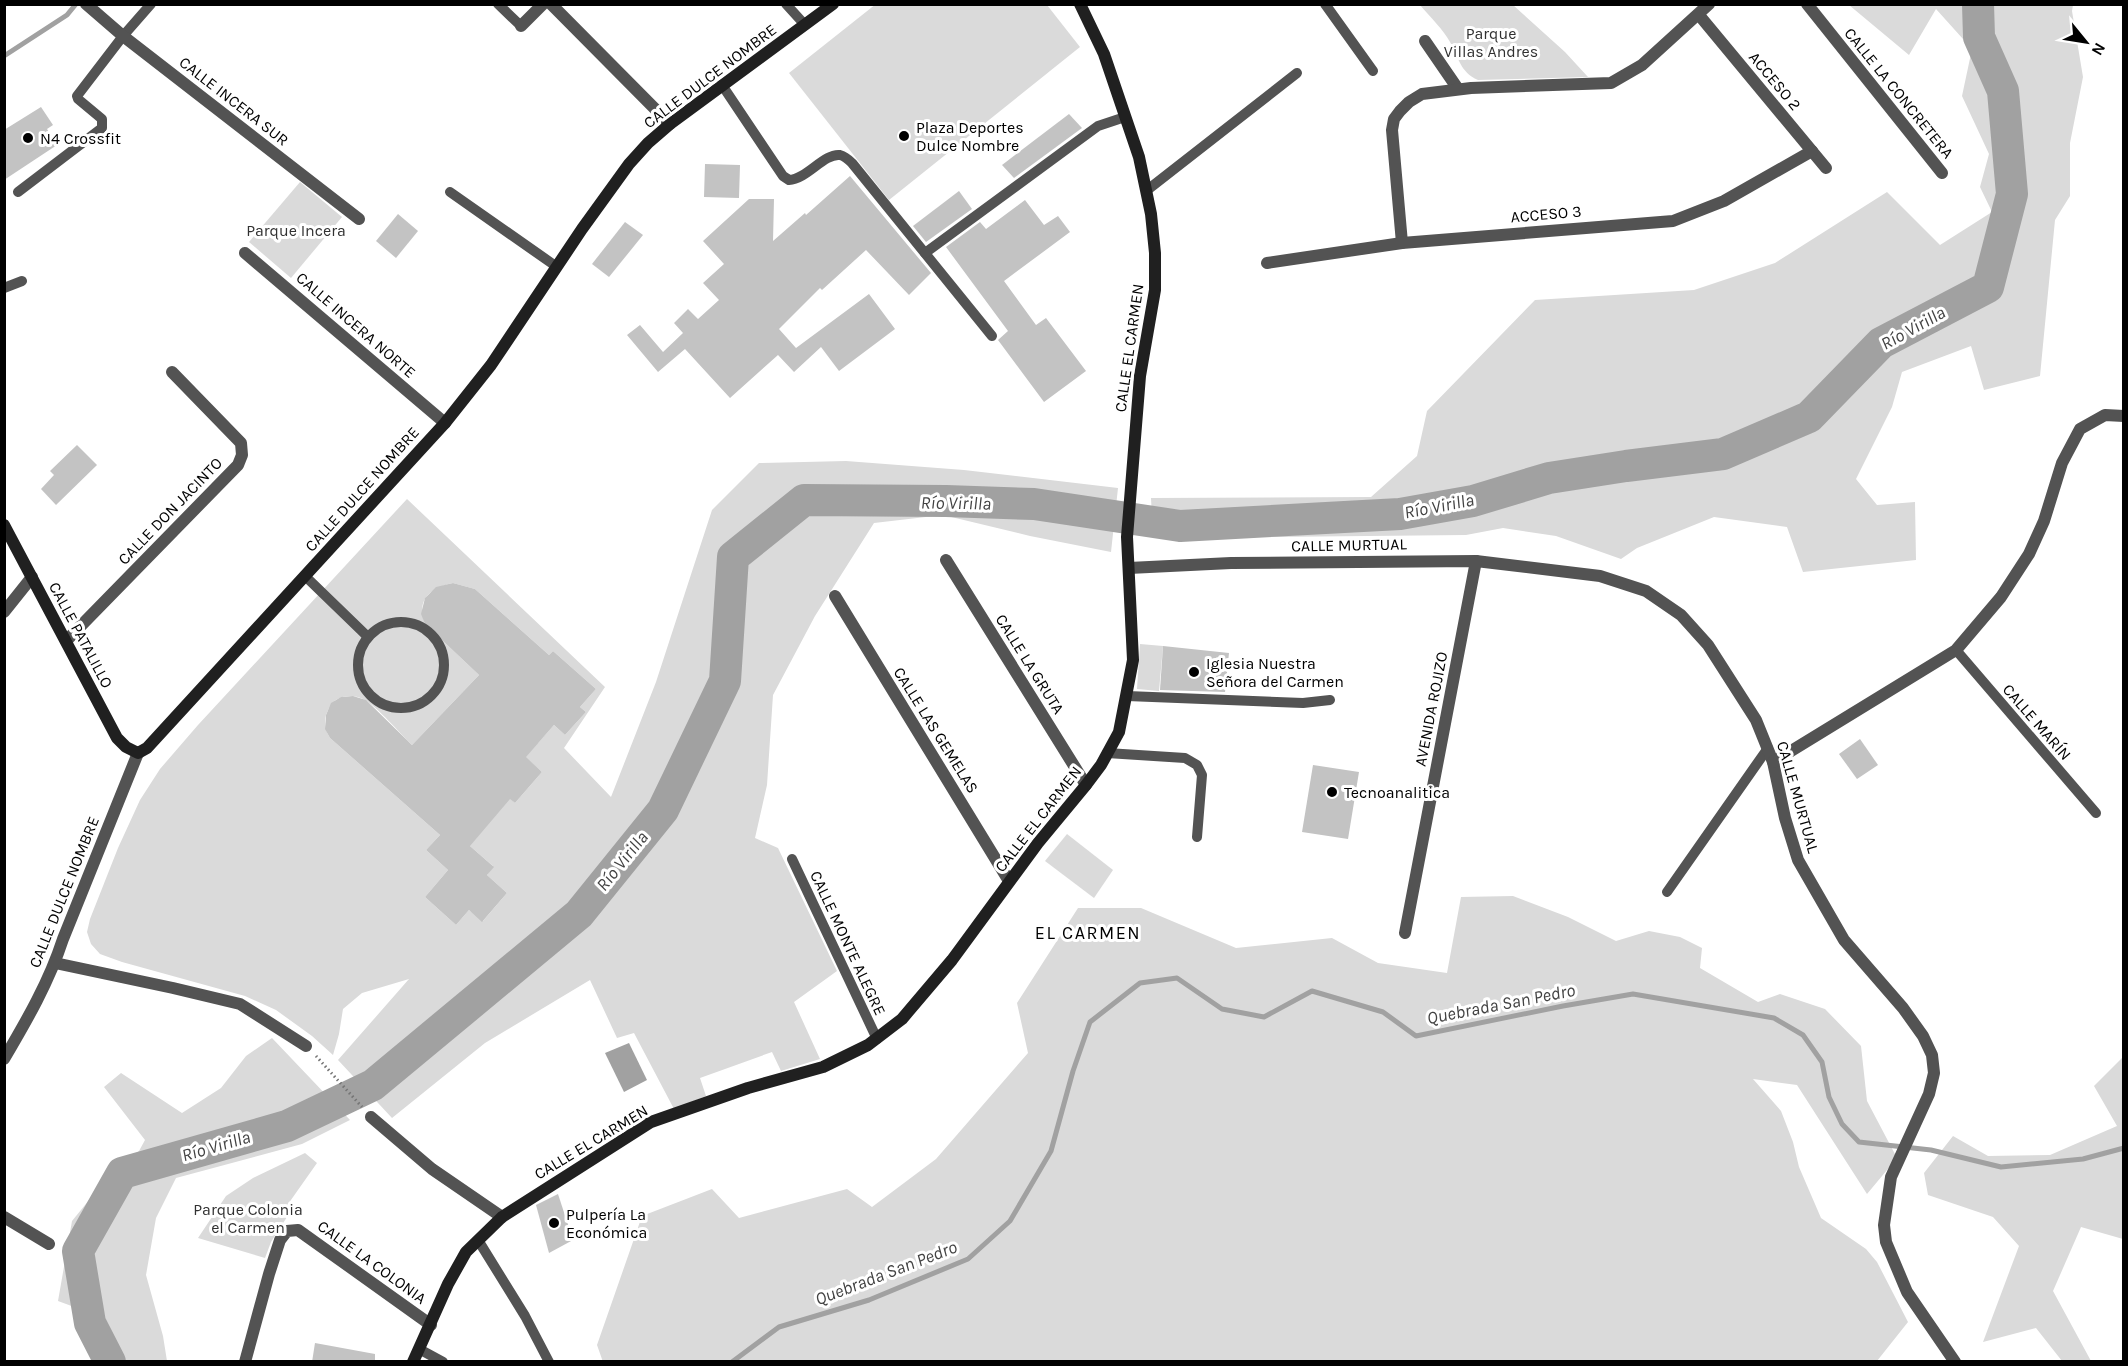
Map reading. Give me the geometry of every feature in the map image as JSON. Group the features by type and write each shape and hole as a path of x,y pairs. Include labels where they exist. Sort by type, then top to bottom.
{"street":[{"path":"521,26 543,4"},
{"path":"551,4 670,124"},
{"name":"CALLE DULCE NOMBRE","path":"4,1059 33,1011 55,963 138,753 156,740 444,423 491,365 629,164 670,124 833,4"},
{"name":"CALLE EL CARMEN","path":"413,1362 448,1284 466,1252 502,1216 651,1122 748,1088 823,1067 868,1046 902,1019 952,960 1010,881 1086,785 1119,732 1133,660 1127,537 1140,376 1155,290 1155,253 1139,157 1104,54 1080,4"},
{"path":"1402,243 1392,130 1394,119 1409,102 1422,94 1458,90 1611,83 1642,65 1709,4"},
{"name":"CALLE LA CONCRETERA","path":"1807,4 1942,173"},
{"name":"CALLE INCERA SUR","path":"87,6 360,219"},
{"name":"ACCESO 2","path":"1699,15 1826,168"},
{"path":"1425,41 1458,90"},
{"name":"ACCESO 3","path":"1267,263 1402,243 1673,221 1724,201 1812,151"},
{"name":"CALLE INCERA NORTE","path":"245,253 444,423"},
{"name":"CALLE DON JACINTO","path":"66,641 238,465 242,456 241,443 172,372"},
{"path":"1773,762 1956,650 2001,597 2029,554 2044,521 2062,464 2080,429 2105,415 2124,416"},
{"name":"CALLE PATALILLO","path":"4,525 117,738 126,747 138,753"},
{"name":"CALLE LA GRUTA","path":"946,560 1086,785"},
{"name":"CALLE MURTUAL","path":"1129,568 1232,563 1476,561 1600,576 1646,591 1681,615 1708,645 1756,720 1773,762 1785,818 1798,860 1844,940 1904,1008 1923,1036 1932,1055 1934,1073 1929,1094 1891,1177 1884,1225 1886,1242 1907,1292 1955,1362"},
{"name":"AVENIDA ROJIZO","path":"1405,933 1476,561"},
{"path":"4,612 32,577"},
{"name":"CALLE LAS GEMELAS","path":"835,596 1010,881"},
{"path":"55,963 173,987 240,1004 306,1046"},
{"path":"371,1117 432,1169 502,1216"},
{"path":"4,1217 49,1244"},
{"name":"CALLE LA COLONIA","path":"245,1362 269,1274 280,1240 287,1231 298,1230 431,1325"}],"lane":[{"path":"18,192 102,128 102,119 76,96 151,4"},
{"path":"498,4 521,26"},
{"path":"786,4 805,25"},
{"path":"1325,4 1373,71"},
{"path":"1146,191 1297,74"},
{"path":"722,85 783,176 789,180 797,180 832,156 842,155 852,163 992,336"},
{"path":"925,253 1098,126 1125,117"},
{"path":"450,192 557,267"},
{"path":"4,288 22,281"},
{"path":"305,576 368,637"},
{"path":"398,621 413,622 426,629 437,639 443,652 445,667 434,693 423,702 411,707 397,708 383,705 372,697 363,687 358,674 358,658 362,644 368,637 384,624 398,621"},
{"name":"CALLE MARÍN","path":"1956,650 2096,813"},
{"path":"1127,696 1303,703 1330,700"},
{"path":"1667,892 1768,748"},
{"path":"1107,753 1185,758 1197,765 1202,775 1197,837"},
{"name":"CALLE MONTE ALEGRE","path":"792,859 877,1039"},
{"path":"478,1240 525,1316 549,1362"},
{"path":"419,1349 443,1362"}],"path":[{"path":"306,1046 371,1117"}],"green space":[{"name":"Plaza Deportes Dulce Nombre","path":"876,4 1047,5 1080,47 889,200 789,73"},
{"name":"Parque Villas Andres","path":"1420,5 1513,5 1565,52 1588,77 1478,80 1467,73 1447,37"},
{"path":"1849,5 2073,5 2072,11 2083,77 2070,143 2070,196 2055,220 2040,376 1984,390 1971,346 1902,372 1892,407 1856,479 1877,505 1915,502 1916,560 1803,572 1787,527 1714,517 1637,548 1621,559 1556,536 1503,528 1466,535 1153,538 1151,498 1371,497 1417,456 1427,411 1535,300 1694,290 1775,263 1887,192 1940,245 1992,212 1980,187 1989,154 1962,96 1972,49 1936,9 1909,55"},
{"name":"Parque Incera","path":"300,182 342,217 291,278 249,242"},
{"path":"846,461 964,470 1118,488 1111,552 943,515 874,523 815,616 773,695 767,785 755,838 778,848 837,971 794,1002 820,1059 781,1071 772,1052 700,1078 706,1096 674,1109 634,1033 617,1038 590,980 485,1043 392,1118 338,1060 409,979 362,993 343,1009 333,1055 312,1036 276,1010 245,996 122,962 100,954 91,944 87,932 90,919 140,800 160,769 407,499 605,687 564,748 611,797 656,682 712,510 759,463","holes":["453,583 475,589 549,655 553,651 596,689 580,707 586,712 565,735 554,725 538,743 511,744 542,772 515,803 474,767 470,846 493,866 487,875 507,893 483,921 469,910 456,925 425,897 448,870 426,850 440,835 330,738 326,731 325,720 335,700 345,696 355,696 376,708 412,745 479,675 425,624 422,608 424,601 438,588"]},
{"path":"1140,644 1163,646 1159,691 1137,689"},
{"path":"1067,834 1113,870 1094,898 1045,861"},
{"path":"1513,896 1568,917 1616,941 1649,931 1680,937 1702,948 1700,968 1758,1002 1780,994 1825,1009 1861,1046 1867,1101 1897,1158 1867,1194 1797,1085 1753,1079 1781,1111 1793,1142 1799,1167 1821,1218 1866,1249 1877,1262 1908,1322 1877,1361 603,1362 597,1345 642,1216 712,1189 739,1218 847,1189 872,1207 936,1159 1028,1053 1017,1003 1078,908 1141,908 1236,948 1332,938 1378,963 1447,973 1461,897"},
{"path":"272,1038 350,1120 302,1144 176,1178 156,1218 146,1275 163,1336 167,1361 100,1361 96,1345 96,1315 58,1301 72,1221 98,1189 139,1151 145,1140 104,1087 121,1073 182,1113 221,1088 246,1056"},
{"path":"2123,1057 2123,1239 2081,1227 2053,1291 2091,1361 2062,1361 2036,1328 1983,1342 2019,1246 1993,1217 1928,1195 1924,1173 1953,1136 1988,1156 2050,1155 2117,1126 2094,1086"},
{"name":"Parque Colonia el Carmen","path":"305,1153 317,1163 286,1207 287,1217 271,1242 265,1258 198,1238 226,1196 253,1178"}],"shaded area":[{"path":"629,1043 647,1080 624,1092 605,1053"}],"building":[{"name":"N4 Crossfit","path":"41,107 53,125 47,129 57,145 4,180 4,130"},
{"path":"1069,114 1082,128 1014,178 1002,165"},
{"path":"705,164 740,165 739,198 704,197"},
{"path":"850,176 931,273 909,295 866,250 822,290 820,288 779,329 796,348 869,294 895,329 839,371 821,347 794,372 778,355 730,398 685,349 658,372 627,335 640,325 663,352 683,333 674,323 688,309 698,319 719,300 703,283 724,264 703,241 749,199 774,199 773,241"},
{"path":"959,191 972,209 926,242 913,226"},
{"path":"1025,200 1044,225 1058,216 1070,232 1004,281 1036,325 1046,318 1086,371 1044,402 998,340 1008,331 946,247 980,222 986,229"},
{"path":"398,214 418,231 396,258 376,241"},
{"path":"625,222 643,235 609,277 592,264"},
{"path":"77,445 97,465 56,505 41,489 54,475 50,471"},
{"path":"453,583 475,589 549,655 553,651 596,689 580,707 586,712 565,735 554,725 526,757 542,772 515,803 510,799 470,846 494,867 487,875 507,893 482,922 469,910 456,925 425,897 448,870 426,850 440,835 330,738 325,729 326,715 331,703 341,697 353,696 366,700 412,745 479,675 425,624 421,614 425,598 436,587"},
{"name":"Iglesia Nuestra Señora del Carmen","path":"1163,646 1229,653 1225,692 1160,690"},
{"path":"1860,739 1878,765 1857,779 1839,754"},
{"name":"Tecnoanalitica","path":"1313,765 1359,772 1348,839 1302,832"},
{"name":"Pulpería La Económica","path":"558,1194 573,1240 549,1253 536,1205"},
{"path":"315,1343 375,1354 375,1362 312,1362"}],"waterway":[{"path":"4,56 67,15 76,4"},
{"name":"Río Virilla","path":"110,1362 90,1323 78,1251 122,1173 287,1126 373,1085 579,914 663,810 725,681 733,557 804,500 1034,504 1180,526 1400,514 1473,501 1549,478 1723,454 1809,417 1881,343 1988,287 2012,194 2003,91 1979,37 1978,4"},
{"name":"Quebrada San Pedro","path":"732,1362 779,1327 869,1300 968,1259 1010,1221 1051,1151 1073,1071 1090,1022 1140,983 1177,978 1222,1009 1264,1017 1312,991 1383,1012 1416,1036 1633,994 1774,1018 1803,1035 1822,1062 1829,1097 1842,1124 1859,1142 1931,1150 2001,1167 2083,1159 2124,1148"}],"place":[{"name":"Plaza Deportes Dulce Nombre","path":"904,136"},
{"name":"N4 Crossfit","path":"28,138"},
{"name":"Iglesia Nuestra Señora del Carmen","path":"1194,672"},
{"name":"Tecnoanalitica","path":"1332,792"},
{"name":"Pulpería La Económica","path":"554,1223"}],"district":[{"name":"EL CARMEN","path":"1088,933"}]}
